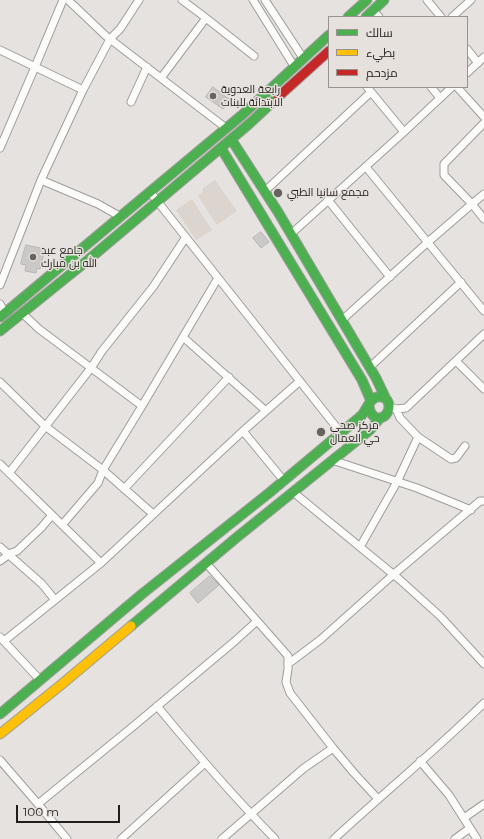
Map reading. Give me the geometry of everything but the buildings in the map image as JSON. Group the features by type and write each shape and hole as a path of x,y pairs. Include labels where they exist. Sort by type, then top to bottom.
{"street":[{"path":"0,148 36,67 63,0"},
{"path":"68,0 110,39 226,128"},
{"path":"0,284 41,180 83,90 110,39 120,29 139,0"},
{"path":"182,0 254,56"},
{"path":"252,0 294,66"},
{"path":"265,0 303,58"},
{"path":"349,16 367,0"},
{"path":"376,14 384,0"},
{"path":"427,0 440,16"},
{"path":"453,16 471,0"},
{"path":"161,78 206,18"},
{"path":"2,315 242,115 328,36"},
{"path":"281,46 287,45 290,38"},
{"path":"0,50 83,90"},
{"path":"468,51 478,63"},
{"path":"0,331 221,148 328,52"},
{"path":"468,72 484,57"},
{"path":"131,102 147,67"},
{"path":"432,88 440,98"},
{"path":"291,234 451,88"},
{"path":"458,88 484,117"},
{"path":"265,191 369,89 404,132"},
{"path":"484,123 444,164 444,175 472,204 484,219"},
{"path":"231,139 265,191 370,367 391,406 400,418 418,437 451,459 456,458 464,446"},
{"path":"221,148 362,380 367,391 371,414 380,418"},
{"path":"366,166 484,311"},
{"path":"41,180 98,204 121,217"},
{"path":"150,192 341,433"},
{"path":"342,320 428,242 484,194"},
{"path":"328,200 390,277"},
{"path":"9,473 153,286 186,237"},
{"path":"62,525 98,483 103,470 218,278"},
{"path":"370,367 461,282"},
{"path":"22,298 26,310 39,329 142,406"},
{"path":"0,304 2,315"},
{"path":"0,714 142,594 284,481 341,433 363,414 373,398 380,397 391,406 406,408 484,334"},
{"path":"183,337 266,411"},
{"path":"456,361 484,389"},
{"path":"124,489 229,377"},
{"path":"40,680 2,639 55,600 101,563 243,431 300,381"},
{"path":"0,382 45,426 103,470 153,514"},
{"path":"0,734 62,684 206,562 370,430 380,418 387,415 391,406"},
{"path":"243,431 284,481"},
{"path":"360,547 397,482 418,437"},
{"path":"332,460 417,488 471,510"},
{"path":"0,464 101,563"},
{"path":"293,492 394,574 440,616 484,664"},
{"path":"288,664 320,640 394,574 480,501 484,502"},
{"path":"0,561 17,551 52,515"},
{"path":"0,547 42,584 55,600"},
{"path":"206,562 288,656 286,682 290,694 333,748 378,799"},
{"path":"38,804 236,641 257,621"},
{"path":"334,839 461,726 484,703"},
{"path":"157,706 205,763 275,839"},
{"path":"222,839 304,768 333,748"},
{"path":"0,760 67,839"},
{"path":"420,761 449,795 478,839"},
{"path":"121,839 205,763"},
{"path":"464,818 484,804"},
{"path":"455,839 470,828"}],"shaded area":[{"path":"215,180 237,211 217,225 198,196 203,192 203,188"},
{"path":"192,199 212,230 196,240 176,210"}],"traffic: fast":[{"path":"349,16 367,0"},
{"path":"367,16 384,0"},
{"path":"0,317 242,115 328,36"},
{"path":"0,331 88,260 249,124 278,97"},
{"path":"231,139 278,212 376,378 386,399"},
{"path":"221,148 362,380 371,401"},
{"path":"0,714 142,594 269,493 360,416 364,412 370,403 372,400 382,397 386,399 389,406 386,414 380,418 372,415 370,412 369,408 369,404"},
{"path":"131,626 236,538 370,430 380,418"}],"traffic: slow":[{"path":"0,734 131,626"}],"traffic: jam":[{"path":"278,97 328,52"}],"place":[{"name":"رابعة العدوية الابتدائة للبنات","path":"213,96"},
{"name":"مجمع سانيا الطبي","path":"278,193"},
{"name":"جامع عبد الله بن مبارك","path":"33,257"},
{"name":"مركز صحي حي العمال","path":"321,432"}]}
